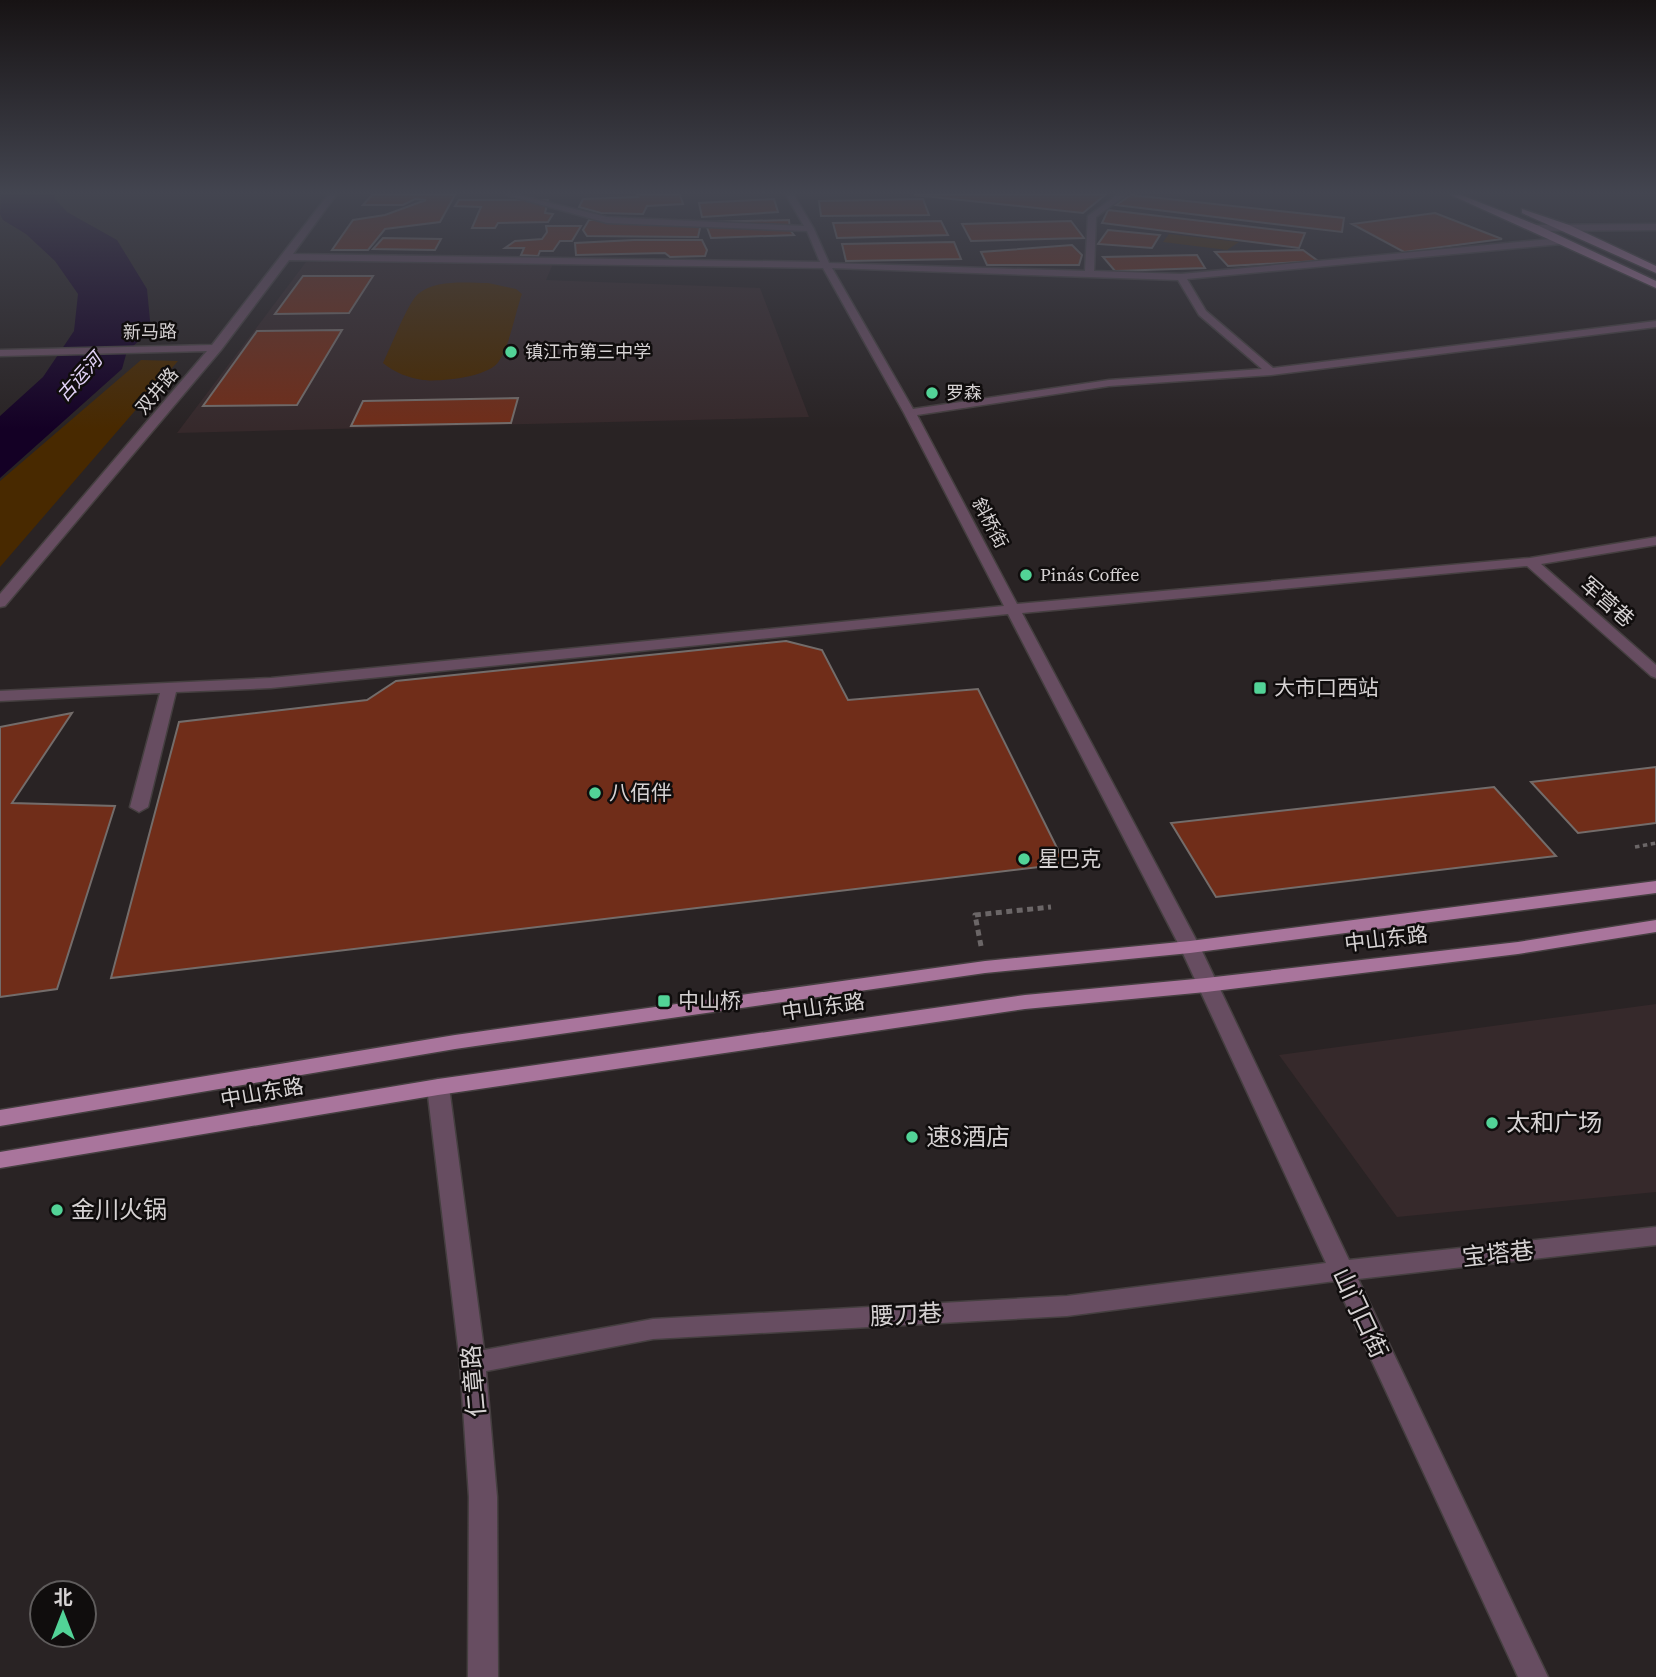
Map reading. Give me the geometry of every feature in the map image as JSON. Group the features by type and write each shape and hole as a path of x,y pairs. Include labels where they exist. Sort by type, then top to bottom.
{"main road":[{"path":"1631,273 1656,285"},
{"name":"中山东路","path":"0,1118 455,1042 985,967 1190,947 1656,887"},
{"name":"中山东路","path":"0,1160 438,1087 1025,1002 1206,985 1518,948 1656,926"}],"street":[{"name":"双井路","path":"0,603 217,348 276,273"},
{"name":"斜桥街","path":"830,273 910,412 1190,947"},
{"path":"1038,273 1181,277 1219,273"},
{"path":"1181,277 1202,313 1271,372"},
{"path":"910,412 1109,383 1271,372 1656,324"},
{"name":"新马路","path":"0,353 217,348"},
{"path":"0,368 16,353"},
{"path":"0,696 271,683 1014,609 1531,562 1656,541"},
{"name":"军营巷","path":"1531,562 1656,673"},
{"path":"139,807 169,688"},
{"name":"山门口街","path":"1190,947 1275,1124 1340,1271 1534,1677"},
{"name":"仁章路","path":"438,1087 473,1363 483,1497 483,1677"},
{"name":"宝塔巷","path":"1340,1271 1656,1236"},
{"name":"腰刀巷","path":"473,1363 653,1329 1067,1306 1340,1271"}],"path":[{"path":"1635,847 1656,843"},
{"path":"985,967 975,915 1051,907"}],"shaded area":[{"name":"镇江市第三中学","path":"298,273 549,273 546,280 760,288 809,417 177,433"},
{"path":"488,283 516,289 522,294 506,346 494,366 475,375 431,380 407,376 383,363 404,316 418,294 443,284"},
{"path":"141,360 178,361 0,567 0,481"},
{"name":"太和广场","path":"1656,1004 1656,1192 1397,1217 1279,1055"}],"water":[{"name":"古运河","path":"64,273 137,273 147,289 151,331 127,351 122,369 0,478 0,416 43,377 74,331 78,294"}],"building":[{"path":"303,276 373,276 349,313 275,314"},
{"path":"342,330 297,405 203,406 257,331"},
{"path":"518,398 511,423 351,426 363,401"},
{"name":"八佰伴","path":"786,641 822,650 848,700 978,689 1065,864 111,978 179,722 367,700 396,681"},
{"path":"72,713 12,803 115,806 57,989 0,997 0,727"},
{"path":"1656,767 1656,823 1578,833 1531,782"},
{"path":"1494,787 1556,856 1216,897 1171,823"}],"place":[{"name":"镇江市第三中学","path":"511,352"},
{"name":"罗森","path":"932,393"},
{"name":"Pinás Coffee","path":"1026,575"},
{"name":"大市口西站","path":"1260,688"},
{"name":"八佰伴","path":"595,793"},
{"name":"星巴克","path":"1024,859"},
{"name":"中山桥","path":"664,1001"},
{"name":"太和广场","path":"1492,1123"},
{"name":"速8酒店","path":"912,1137"},
{"name":"金川火锅","path":"57,1210"}]}
